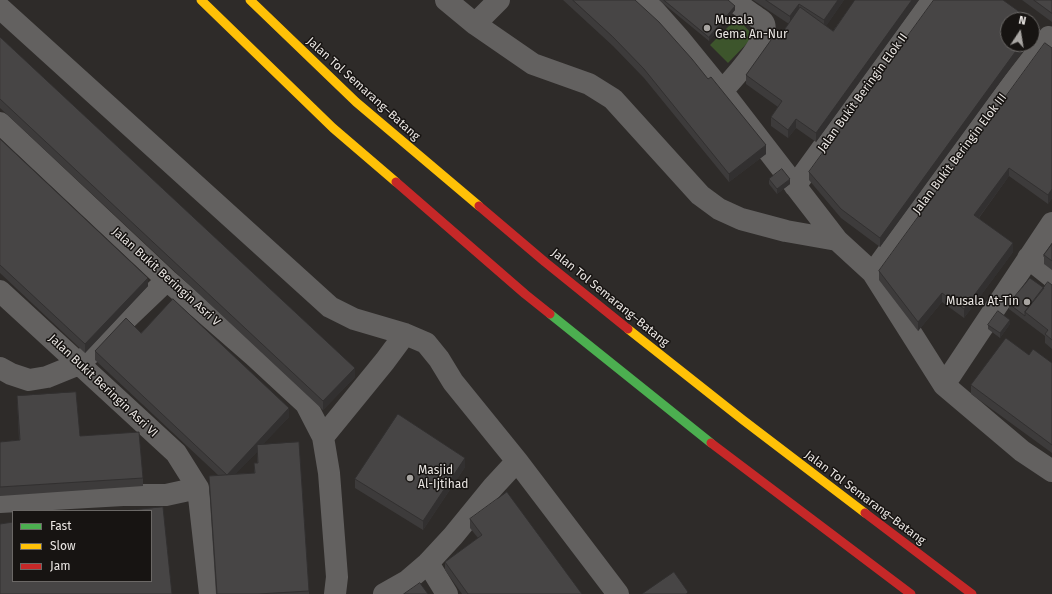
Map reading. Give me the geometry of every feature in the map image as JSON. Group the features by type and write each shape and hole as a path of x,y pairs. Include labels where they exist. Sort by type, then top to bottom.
{"highway":[{"path":"201,0 333,128 525,294 721,451 911,594"},
{"name":"Jalan Tol Semarang–Batang","path":"250,0 356,102 545,262 743,420 972,594"}],"street":[{"path":"446,0 475,24 533,64 589,84 613,99 700,195 719,209 741,219 786,231 837,240"},
{"path":"475,24 498,0"},
{"path":"645,0 678,37 722,91 837,240 873,273 944,385 1022,451 1052,471"},
{"path":"722,91 746,63 762,39 764,31 763,22 732,0"},
{"name":"Jalan Bukit Beringin Elok II","path":"795,186 930,0"},
{"path":"0,8 330,307 354,320 405,334 426,343 439,359 453,382 517,460 618,594"},
{"name":"Jalan Bukit Beringin Elok III","path":"873,273 1044,34"},
{"name":"Jalan Bukit Beringin Asri V","path":"0,123 167,280 253,355 306,404 323,437 329,473 337,577 335,594"},
{"path":"944,385 1052,223"},
{"path":"1028,258 1052,277"},
{"path":"0,368 11,374 29,380 47,377 79,364 167,280"},
{"name":"Jalan Bukit Beringin Asri VI","path":"0,291 176,453 198,488"},
{"path":"323,437 405,334"},
{"path":"384,594 407,581 428,563 453,536 493,486 517,460"},
{"path":"0,502 123,494 166,494 198,488 210,594"},
{"path":"428,563 448,594"}],"green space":[{"path":"737,18 754,36 728,63 710,45"}],"building":[{"path":"573,0 635,0 659,22 708,79 711,77 766,145 729,174 644,69 613,37"},
{"name":"Musala Gema An-Nur","path":"664,0 728,0 735,6 709,37"},
{"path":"766,0 838,0 824,20 799,4 790,16"},
{"path":"855,0 912,0 816,133 796,119 788,130 771,117 782,101 746,75 776,33 780,36 800,7 833,31"},
{"path":"934,0 1003,0 1020,12 1000,12 1000,52 1015,52 880,238 841,209 809,172"},
{"path":"1034,0 1052,0 1052,13"},
{"path":"0,37 355,368 323,401 0,99"},
{"path":"1045,43 1052,48 1052,189 1048,195 1009,168 974,215 1013,243 964,309 942,293 918,322 879,271 1038,52 1040,52"},
{"path":"0,139 148,278 85,344 0,265"},
{"path":"782,169 790,179 777,189 769,179"},
{"path":"1052,244 1052,261 1044,255"},
{"name":"Musala At-Tin","path":"1030,278 1044,288 1025,312 1025,316 1009,304"},
{"path":"1048,282 1052,285 1052,340 1045,334 1048,330 1025,312"},
{"path":"173,299 289,408 227,475 95,351 126,318 141,333"},
{"path":"998,311 1010,320 1000,333 988,325"},
{"path":"1006,338 1029,355 1033,349 1052,363 1052,445 971,385"},
{"path":"76,392 80,436 139,432 143,478 0,487 0,442 20,440 17,396"},
{"name":"Masjid Al-Ijtihad","path":"398,414 465,458 423,521 355,479"},
{"path":"299,442 309,591 258,594 217,594 209,476 255,473 254,463 258,463 257,445"},
{"path":"507,492 582,594 468,594 445,562 482,535 470,519"},
{"path":"163,507 172,594 0,594 0,524 12,522 12,582 152,582 152,510 133,510"},
{"path":"674,572 688,592 686,594 642,594"},
{"path":"420,583 428,594 404,594"}],"traffic: fast":[{"path":"550,314 711,443"}],"traffic: slow":[{"path":"201,0 333,128 396,182"},
{"path":"250,0 356,102 479,206"},
{"path":"628,329 743,420 865,513"}],"traffic: jam":[{"path":"396,182 550,314"},
{"path":"479,206 628,329"},
{"path":"711,443 911,594"},
{"path":"865,513 972,594"}],"place":[{"name":"Musala Gema An-Nur","path":"707,28"},
{"name":"Musala At-Tin","path":"1027,302"},
{"name":"Masjid Al-Ijtihad","path":"410,478"}]}
